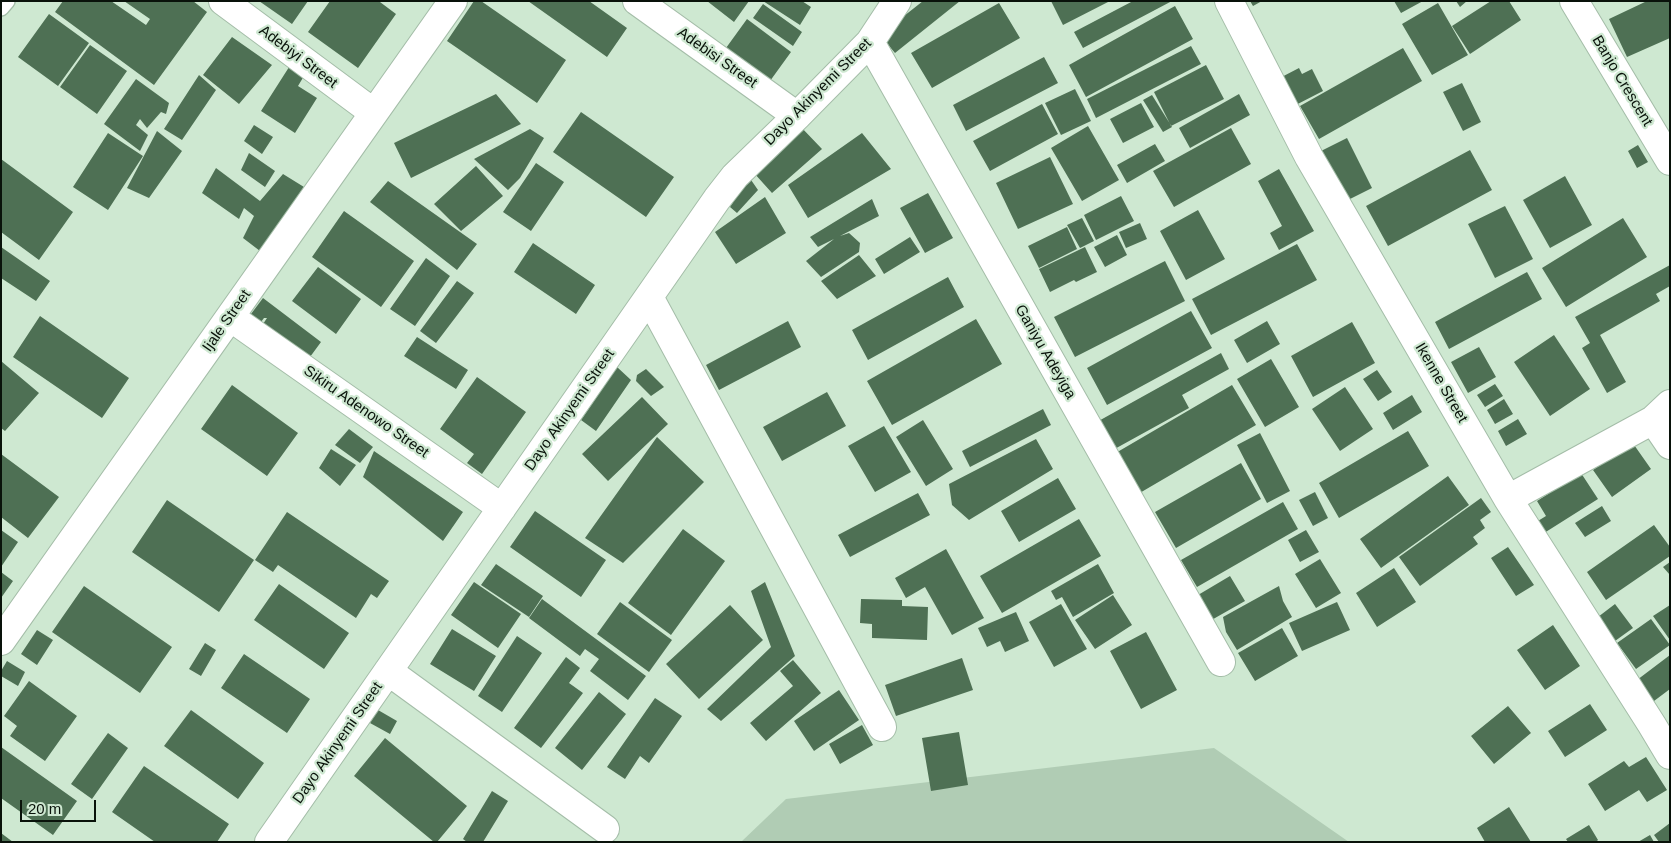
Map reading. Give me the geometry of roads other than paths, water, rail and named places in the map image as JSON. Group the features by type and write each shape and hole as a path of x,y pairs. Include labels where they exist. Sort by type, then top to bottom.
{"street":[{"name":"Adebiyi Street","path":"223,1 374,113"},
{"name":"Ijale Street","path":"1,640 453,1"},
{"name":"Adebisi Street","path":"637,1 798,116"},
{"name":"Dayo Akinyemi Street","path":"269,842 735,176 798,116 870,42 897,1"},
{"name":"Ikenne Street","path":"1229,1 1309,157 1508,499 1670,755"},
{"name":"Banjo Crescent","path":"1574,1 1670,161"},
{"name":"Ganiyu Adeyiga","path":"870,42 1220,662"},
{"path":"649,297 882,727"},
{"name":"Sikiru Adenowo Street","path":"230,317 502,508"},
{"path":"1508,499 1661,412 1670,445"},
{"path":"388,671 605,829"}],"lane":[{"path":"1,8 7,1"}]}
